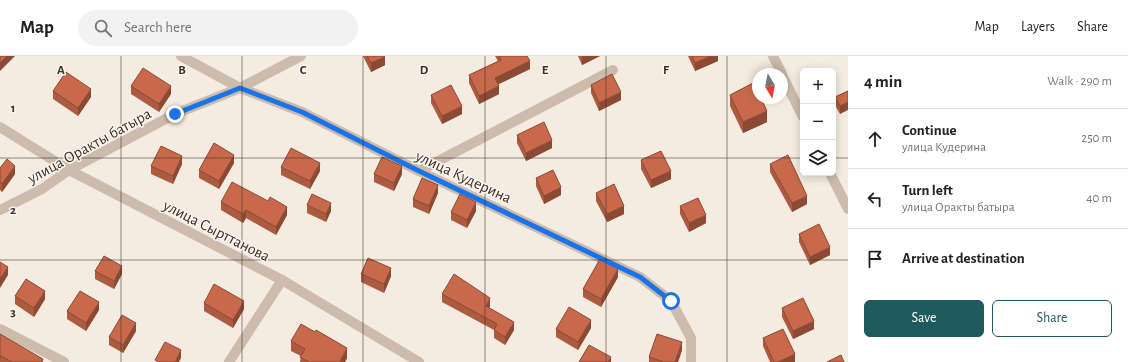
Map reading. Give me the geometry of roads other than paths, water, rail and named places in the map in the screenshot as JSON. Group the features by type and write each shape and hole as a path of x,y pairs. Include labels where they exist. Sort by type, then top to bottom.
{"street":[{"name":"улица Кудерина","path":"181,56 240,88 302,112 419,171 640,277 671,301 691,338 691,362"},
{"name":"улица Оракты батыра","path":"0,210 42,189 69,170 175,114 240,88 301,56"},
{"path":"773,56 779,68"},
{"path":"419,171 613,70"},
{"path":"788,87 800,112"},
{"name":"улица Сырттанова","path":"0,128 69,170 282,280 420,362"},
{"path":"832,176 848,209"},
{"path":"229,362 282,280"},
{"path":"0,329 64,362"}]}
